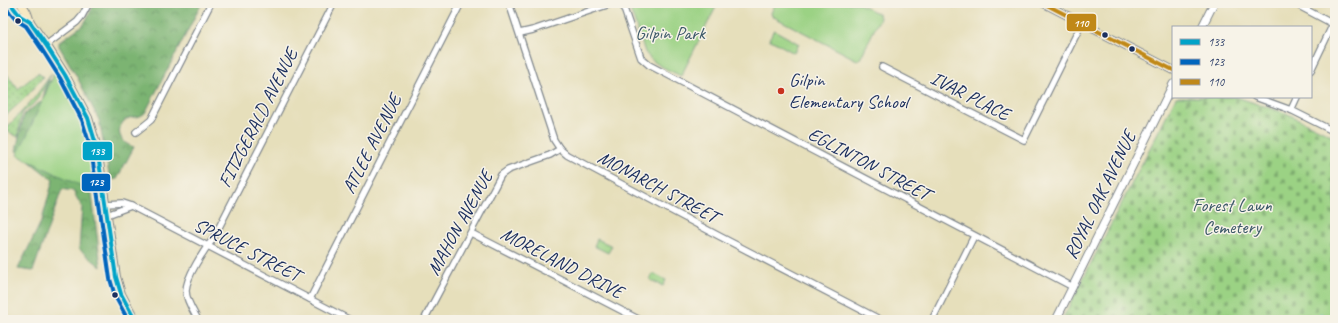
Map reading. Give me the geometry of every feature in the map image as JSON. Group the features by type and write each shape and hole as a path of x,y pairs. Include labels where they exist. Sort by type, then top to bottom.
{"main road":[{"path":"10,3 20,16 30,22"},
{"path":"21,3 30,22 66,75 88,118 96,148 106,204 112,259 116,277 121,294 135,320"}],"street":[{"path":"46,45 77,22 89,3"},
{"path":"136,132 151,120 211,3"},
{"name":"FITZGERALD AVENUE","path":"198,320 187,297 187,284 201,255 213,239 334,3"},
{"name":"ATLEE AVENUE","path":"310,299 462,3"},
{"name":"MONARCH STREET","path":"509,3 551,130 560,149 575,160 881,320"},
{"path":"520,33 613,3"},
{"name":"EGLINTON STREET","path":"622,3 641,58 649,65 1073,287"},
{"path":"1202,26 1214,3"},
{"path":"1298,3 1301,7 1333,24 1312,68"},
{"path":"1047,4 1172,69"},
{"name":"IVAR PLACE","path":"882,67 1024,140 1082,23"},
{"name":"ROYAL OAK AVENUE","path":"1056,320 1172,86"},
{"path":"1258,98 1291,110 1335,132"},
{"path":"1291,110 1297,98"},
{"name":"MAHON AVENUE","path":"424,320 500,175 508,170 550,155 560,149"},
{"name":"SPRUCE STREET","path":"106,204 122,203 131,206 207,247 350,320"},
{"path":"107,215 131,206"},
{"name":"MORELAND DRIVE","path":"471,232 640,320"},
{"path":"932,320 974,236"}],"green space":[{"path":"95,3 202,3 145,113 140,116 126,119 121,125 121,137 126,143 134,147 117,179 110,180 99,120 59,46 59,42 84,24"},
{"name":"Gilpin Park","path":"628,3 718,3 681,76 652,60 645,52"},
{"path":"776,3 858,3 879,14 880,18 860,59 857,60 772,16 771,13"},
{"path":"774,30 799,44 794,53 769,39"},
{"path":"3,69 18,89 38,73 43,77 25,98 3,118"},
{"path":"55,72 75,106 84,127 90,151 96,193 17,155"},
{"path":"52,73 37,101 22,113 18,137 5,130 35,97"},
{"path":"57,80 87,156 101,267 79,249 82,207 73,191 62,189 33,271 18,269 42,220 53,180 16,151 24,114 42,101 48,81"},
{"name":"Forest Lawn Cemetery","path":"1175,98 1239,98 1286,113 1335,137 1335,320 1062,320"},
{"path":"597,239 612,246 608,253 594,246"},
{"path":"653,273 666,280 663,286 650,280"}],"waterway":[{"path":"1330,305 1335,302"},
{"path":"1316,320 1321,314"}],"transit line":[{"name":"133","path":"10,3 20,16 30,22 46,45 65,75 88,118 97,148 116,277 121,294 135,320"},
{"name":"110","path":"1043,3 1172,69"},
{"name":"123","path":"5,7 16,20 26,26 41,48 60,78 82,120 91,149 110,279 115,296 128,320"}],"place":[{"name":"Gilpin Elementary School","path":"781,91"}]}
